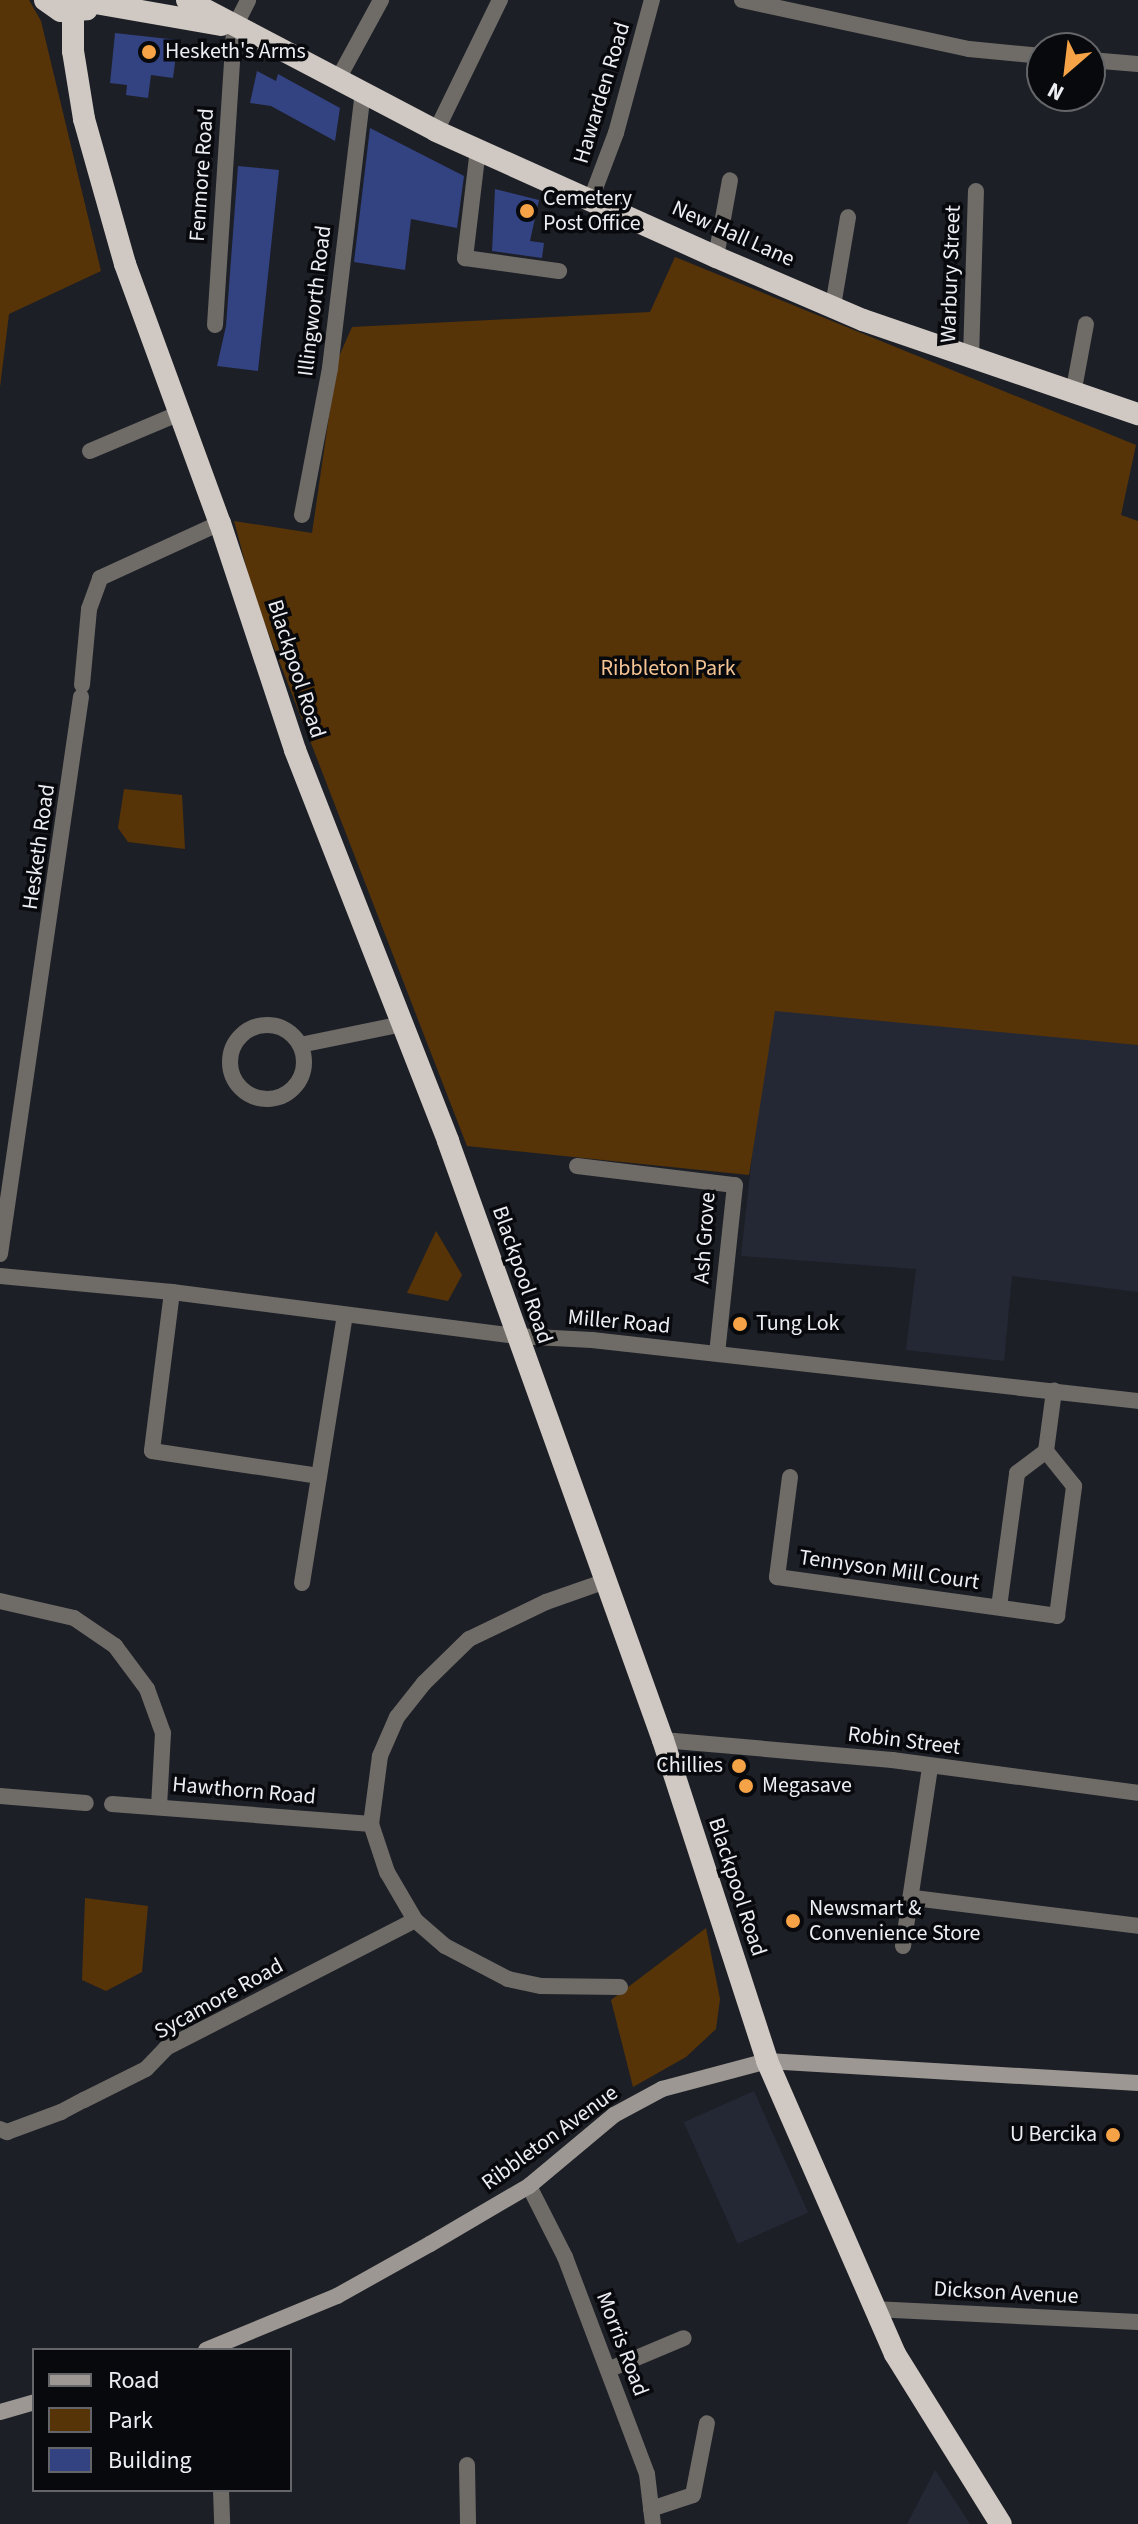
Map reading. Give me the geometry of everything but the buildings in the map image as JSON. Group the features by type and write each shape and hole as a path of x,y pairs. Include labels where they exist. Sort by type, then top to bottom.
{"highway":[{"path":"45,0 73,14 96,1"},
{"name":"New Hall Lane","path":"187,0 234,28 363,91 436,131 716,257 833,306 971,358 1138,414"},
{"name":"New Hall Lane","path":"96,1 234,28"},
{"name":"Blackpool Road","path":"73,14 73,51 84,119 125,264 220,523 295,750 402,1024 663,1740 767,2061 895,2354 1001,2524"}],"main road":[{"name":"Ribbleton Avenue","path":"216,2348 337,2296 529,2186 614,2115 662,2089 767,2061 1138,2083"},
{"path":"0,2412 32,2403"}],"street":[{"path":"234,28 248,0"},
{"path":"338,79 381,0"},
{"path":"436,131 500,0"},
{"name":"Hawarden Road","path":"591,199 616,133 652,0"},
{"path":"742,0 969,49 1026,54"},
{"name":"Fenmore Road","path":"215,325 234,28"},
{"path":"1106,61 1138,64"},
{"name":"Illingworth Road","path":"302,515 330,368 363,91"},
{"path":"478,149 465,258 559,271"},
{"path":"716,257 730,180"},
{"name":"Warbury Street","path":"971,358 976,191"},
{"path":"833,306 848,217"},
{"path":"1073,394 1086,324"},
{"path":"90,451 180,413"},
{"name":"Hesketh Road","path":"0,1254 81,691 89,609 100,578 220,523"},
{"path":"300,1045 402,1024"},
{"path":"266,1025 279,1027 300,1045 303,1071 290,1092 263,1099 237,1084 230,1059 243,1034 266,1025"},
{"name":"Ash Grove","path":"577,1166 735,1185 717,1353"},
{"name":"Miller Road","path":"0,1276 172,1292 515,1336 717,1353 1138,1401"},
{"path":"172,1292 152,1451 319,1476"},
{"path":"302,1583 345,1315"},
{"path":"1046,1451 1054,1391"},
{"name":"Tennyson Mill Court","path":"790,1477 777,1577 1057,1616 1074,1486 1046,1451 1017,1473 999,1607"},
{"path":"603,1582 546,1602 469,1639 424,1683 397,1717 380,1756 371,1824 387,1872 415,1920 445,1946 508,1979 541,1986 620,1987"},
{"path":"0,1601 74,1618 115,1646 147,1689 163,1733 159,1806"},
{"name":"Robin Street","path":"663,1740 930,1767 1138,1793"},
{"path":"903,1946 914,1898 930,1767"},
{"path":"0,1796 86,1803"},
{"name":"Hawthorn Road","path":"112,1804 371,1824"},
{"path":"914,1898 1138,1926"},
{"name":"Sycamore Road","path":"0,2129 17,2129 61,2112 146,2069 166,2048 415,1920"},
{"name":"Morris Road","path":"529,2186 565,2257 647,2474 652,2516"},
{"name":"Dickson Avenue","path":"873,2309 1138,2322"},
{"path":"608,2370 684,2338"},
{"path":"652,2516 693,2495 707,2423"},
{"path":"467,2465 468,2524"},
{"path":"221,2492 222,2524"}],"shaded area":[{"path":"769,1002 1138,1043 1138,1292 1012,1276 1004,1361 906,1350 916,1269 741,1256"},
{"path":"754,2091 808,2213 738,2244 684,2122"},
{"path":"935,2470 970,2524 907,2524"}],"green space":[{"path":"0,0 29,0 41,21 101,271 9,314 0,387"},
{"name":"Ribbleton Park","path":"675,257 1136,445 1121,515 1138,521 1138,1045 775,1011 749,1175 467,1146 254,596 234,521 312,533 337,361 352,327 650,312"},
{"path":"124,789 182,795 185,849 128,842 118,828"},
{"path":"436,1231 462,1275 448,1301 407,1293"},
{"path":"85,1898 148,1906 142,1972 106,1991 82,1980"},
{"path":"706,1928 720,1999 716,2029 686,2057 633,2087 611,2000"}],"place":[{"name":"Hesketh's Arms","path":"149,52"},
{"name":"Cemetery Post Office","path":"527,211"},
{"name":"Tung Lok","path":"740,1324"},
{"name":"Chillies","path":"739,1766"},
{"name":"Megasave","path":"746,1786"},
{"name":"Newsmart & Convenience Store","path":"793,1921"},
{"name":"U Bercika","path":"1113,2135"}]}
